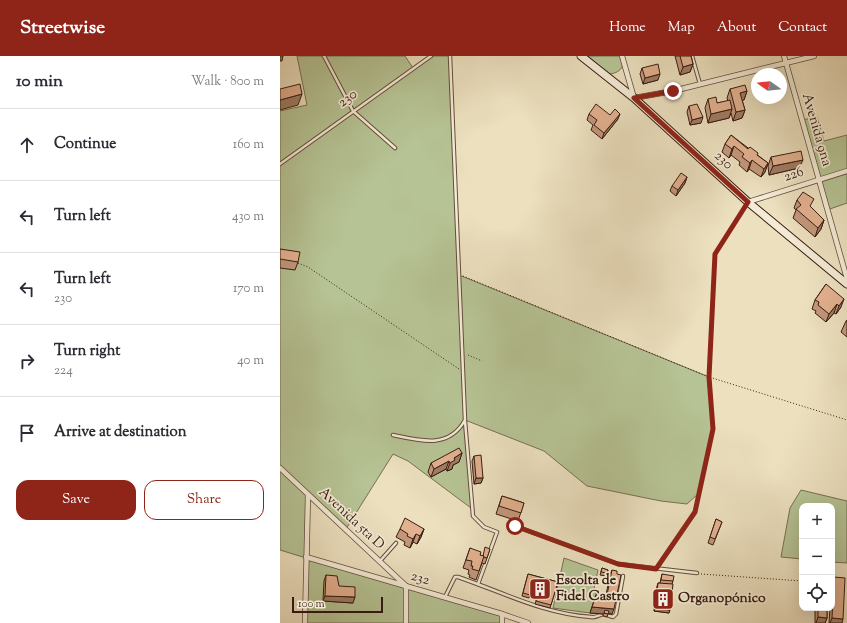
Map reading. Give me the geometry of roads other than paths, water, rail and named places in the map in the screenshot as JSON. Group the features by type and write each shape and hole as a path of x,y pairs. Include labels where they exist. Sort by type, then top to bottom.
{"street":[{"name":"230","path":"580,56 634,98 748,202 847,284"},
{"path":"622,56 634,98 700,85 814,56"},
{"name":"Avenida 9na","path":"784,56 847,279"},
{"name":"226","path":"748,202 847,171"},
{"name":"Avenida 5ta D","path":"280,468 406,586"},
{"path":"305,623 308,495"},
{"name":"232","path":"306,557 502,614 528,623"},
{"path":"406,586 406,623"},
{"path":"502,614 502,623"}],"lane":[{"path":"324,56 353,111 395,148"},
{"name":"230","path":"280,164 431,56"},
{"path":"450,56 462,371 473,516 484,527 497,532 478,584"},
{"path":"692,56 700,85"},
{"path":"394,435 435,441 456,433 465,420"},
{"path":"513,521 515,526 618,564 697,573"},
{"path":"380,561 396,543"},
{"path":"607,615 613,617 616,614 623,576"},
{"path":"444,597 455,577 546,609 593,618 603,614"}],"place":[{"name":"Escolta de Fidel Castro","path":"540,589"},
{"name":"Organopónico","path":"663,599"}]}
